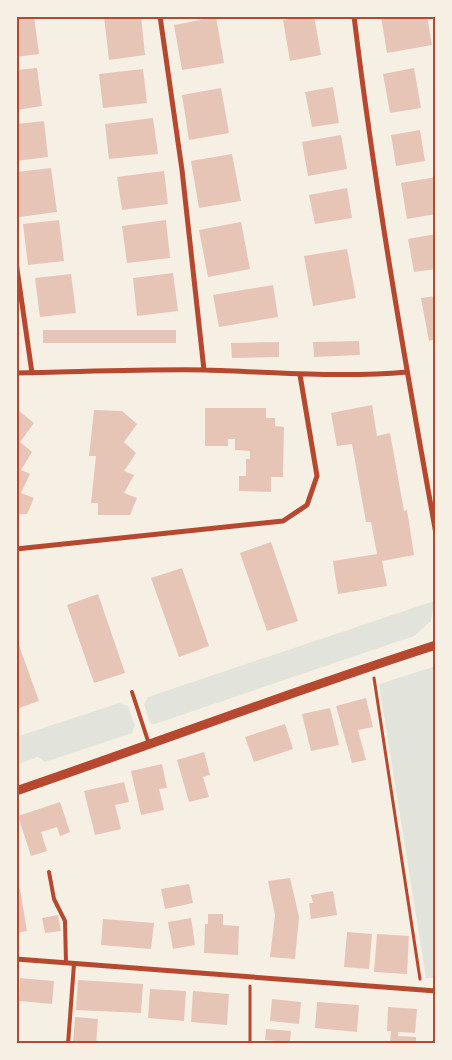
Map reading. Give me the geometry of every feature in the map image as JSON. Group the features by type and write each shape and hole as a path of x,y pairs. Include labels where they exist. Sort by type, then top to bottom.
{"street":[{"path":"160,16 182,170 204,370"},
{"path":"354,16 363,91 406,372 436,534"},
{"path":"16,262 32,373"},
{"path":"16,373 204,370 367,376 406,372"},
{"path":"16,550 283,521 307,505 317,476 300,374"},
{"path":"16,791 436,645"},
{"path":"16,959 436,991"}],"lane":[{"path":"132,692 149,746"},
{"path":"48,872 54,899 65,921 66,964"},
{"path":"68,1044 74,964"}],"path":[{"path":"372,666 422,990"},
{"path":"250,978 250,1044"}],"shaded area":[{"path":"434,601 431,621 414,636 155,724 150,723 144,704 148,697"},
{"path":"436,666 436,978 426,978 379,684"},
{"path":"119,703 128,706 135,726 132,733 45,762 38,757 16,765 16,737"}],"building":[{"path":"16,16 34,16 39,54 16,57"},
{"path":"141,16 145,55 109,60 104,17"},
{"path":"314,16 321,55 290,61 283,20"},
{"path":"381,16 427,16 432,45 387,53"},
{"path":"216,17 224,63 182,70 174,25"},
{"path":"37,68 42,106 16,110 16,70"},
{"path":"414,68 421,108 390,113 383,74"},
{"path":"143,69 147,103 103,108 99,74"},
{"path":"333,87 339,123 312,127 305,92"},
{"path":"221,88 229,133 189,140 182,95"},
{"path":"153,118 158,154 109,159 105,124"},
{"path":"44,121 48,157 16,161 16,124"},
{"path":"420,130 425,161 396,166 391,135"},
{"path":"341,135 347,169 308,176 302,142"},
{"path":"232,154 241,201 199,208 191,161"},
{"path":"51,168 57,212 19,217 16,195 16,172"},
{"path":"164,171 168,204 122,210 117,177"},
{"path":"436,177 436,214 407,219 401,183"},
{"path":"347,188 352,218 315,224 309,195"},
{"path":"59,220 64,261 28,265 23,224"},
{"path":"166,220 170,258 127,263 122,226"},
{"path":"241,222 250,269 208,277 199,230"},
{"path":"436,234 436,269 414,272 408,239"},
{"path":"347,249 356,298 313,306 304,256"},
{"path":"173,273 178,311 137,316 133,278"},
{"path":"71,274 76,313 40,317 35,278"},
{"path":"273,285 278,317 219,327 213,295"},
{"path":"436,296 436,339 429,341 421,298"},
{"path":"43,330 176,330 176,343 43,343"},
{"path":"359,341 360,355 314,357 313,342"},
{"path":"279,342 279,357 232,358 231,343"},
{"path":"372,405 377,436 390,433 404,511 407,510 414,555 382,561 387,586 338,594 333,561 377,554 371,522 366,522 352,444 337,446 331,413"},
{"path":"205,408 266,408 266,418 275,418 275,426 284,427 283,477 271,477 271,492 239,491 239,476 246,476 246,459 250,459 250,451 235,450 235,439 228,439 228,446 205,446"},
{"path":"94,410 122,411 137,424 124,442 136,453 124,471 134,475 124,493 137,498 130,515 98,515 98,503 91,503 96,456 89,456"},
{"path":"16,411 19,411 34,423 20,442 32,452 21,470 30,474 21,493 34,498 27,514 16,514"},
{"path":"271,542 298,621 267,631 240,553"},
{"path":"182,568 209,646 179,657 151,578"},
{"path":"98,594 125,673 94,683 67,605"},
{"path":"16,637 39,701 16,709"},
{"path":"366,698 373,727 358,730 366,760 352,763 336,706"},
{"path":"330,708 339,745 311,751 302,714"},
{"path":"285,724 293,749 254,762 245,737"},
{"path":"204,752 210,775 203,777 209,797 189,802 177,760"},
{"path":"162,764 167,788 159,789 164,810 141,815 131,771"},
{"path":"124,782 129,802 115,805 121,829 95,835 84,791"},
{"path":"60,802 70,832 60,836 57,827 41,832 47,851 31,856 18,816"},
{"path":"290,878 299,917 295,959 270,957 275,915 268,881"},
{"path":"189,884 193,903 165,909 161,889"},
{"path":"20,889 27,931 16,933 16,890"},
{"path":"333,891 337,915 311,919 309,903 313,903 311,895"},
{"path":"208,914 223,914 223,925 239,926 238,955 204,953 205,924 208,924"},
{"path":"58,915 61,931 45,933 42,918"},
{"path":"191,918 195,945 173,949 168,922"},
{"path":"103,919 154,923 151,949 101,945"},
{"path":"347,932 372,934 369,969 344,967"},
{"path":"377,934 409,936 407,974 374,972"},
{"path":"20,978 54,981 52,1004 19,1001"},
{"path":"78,980 143,984 141,1013 76,1010"},
{"path":"150,989 186,991 184,1021 148,1018"},
{"path":"193,991 229,994 227,1025 191,1022"},
{"path":"272,999 301,1002 299,1024 270,1021"},
{"path":"317,1002 359,1005 357,1032 315,1028"},
{"path":"388,1007 417,1009 415,1033 398,1032 398,1036 416,1037 416,1044 390,1044 391,1031 387,1031"},
{"path":"75,1017 98,1019 96,1044 73,1044"},
{"path":"266,1029 291,1031 290,1042 265,1040"}]}
